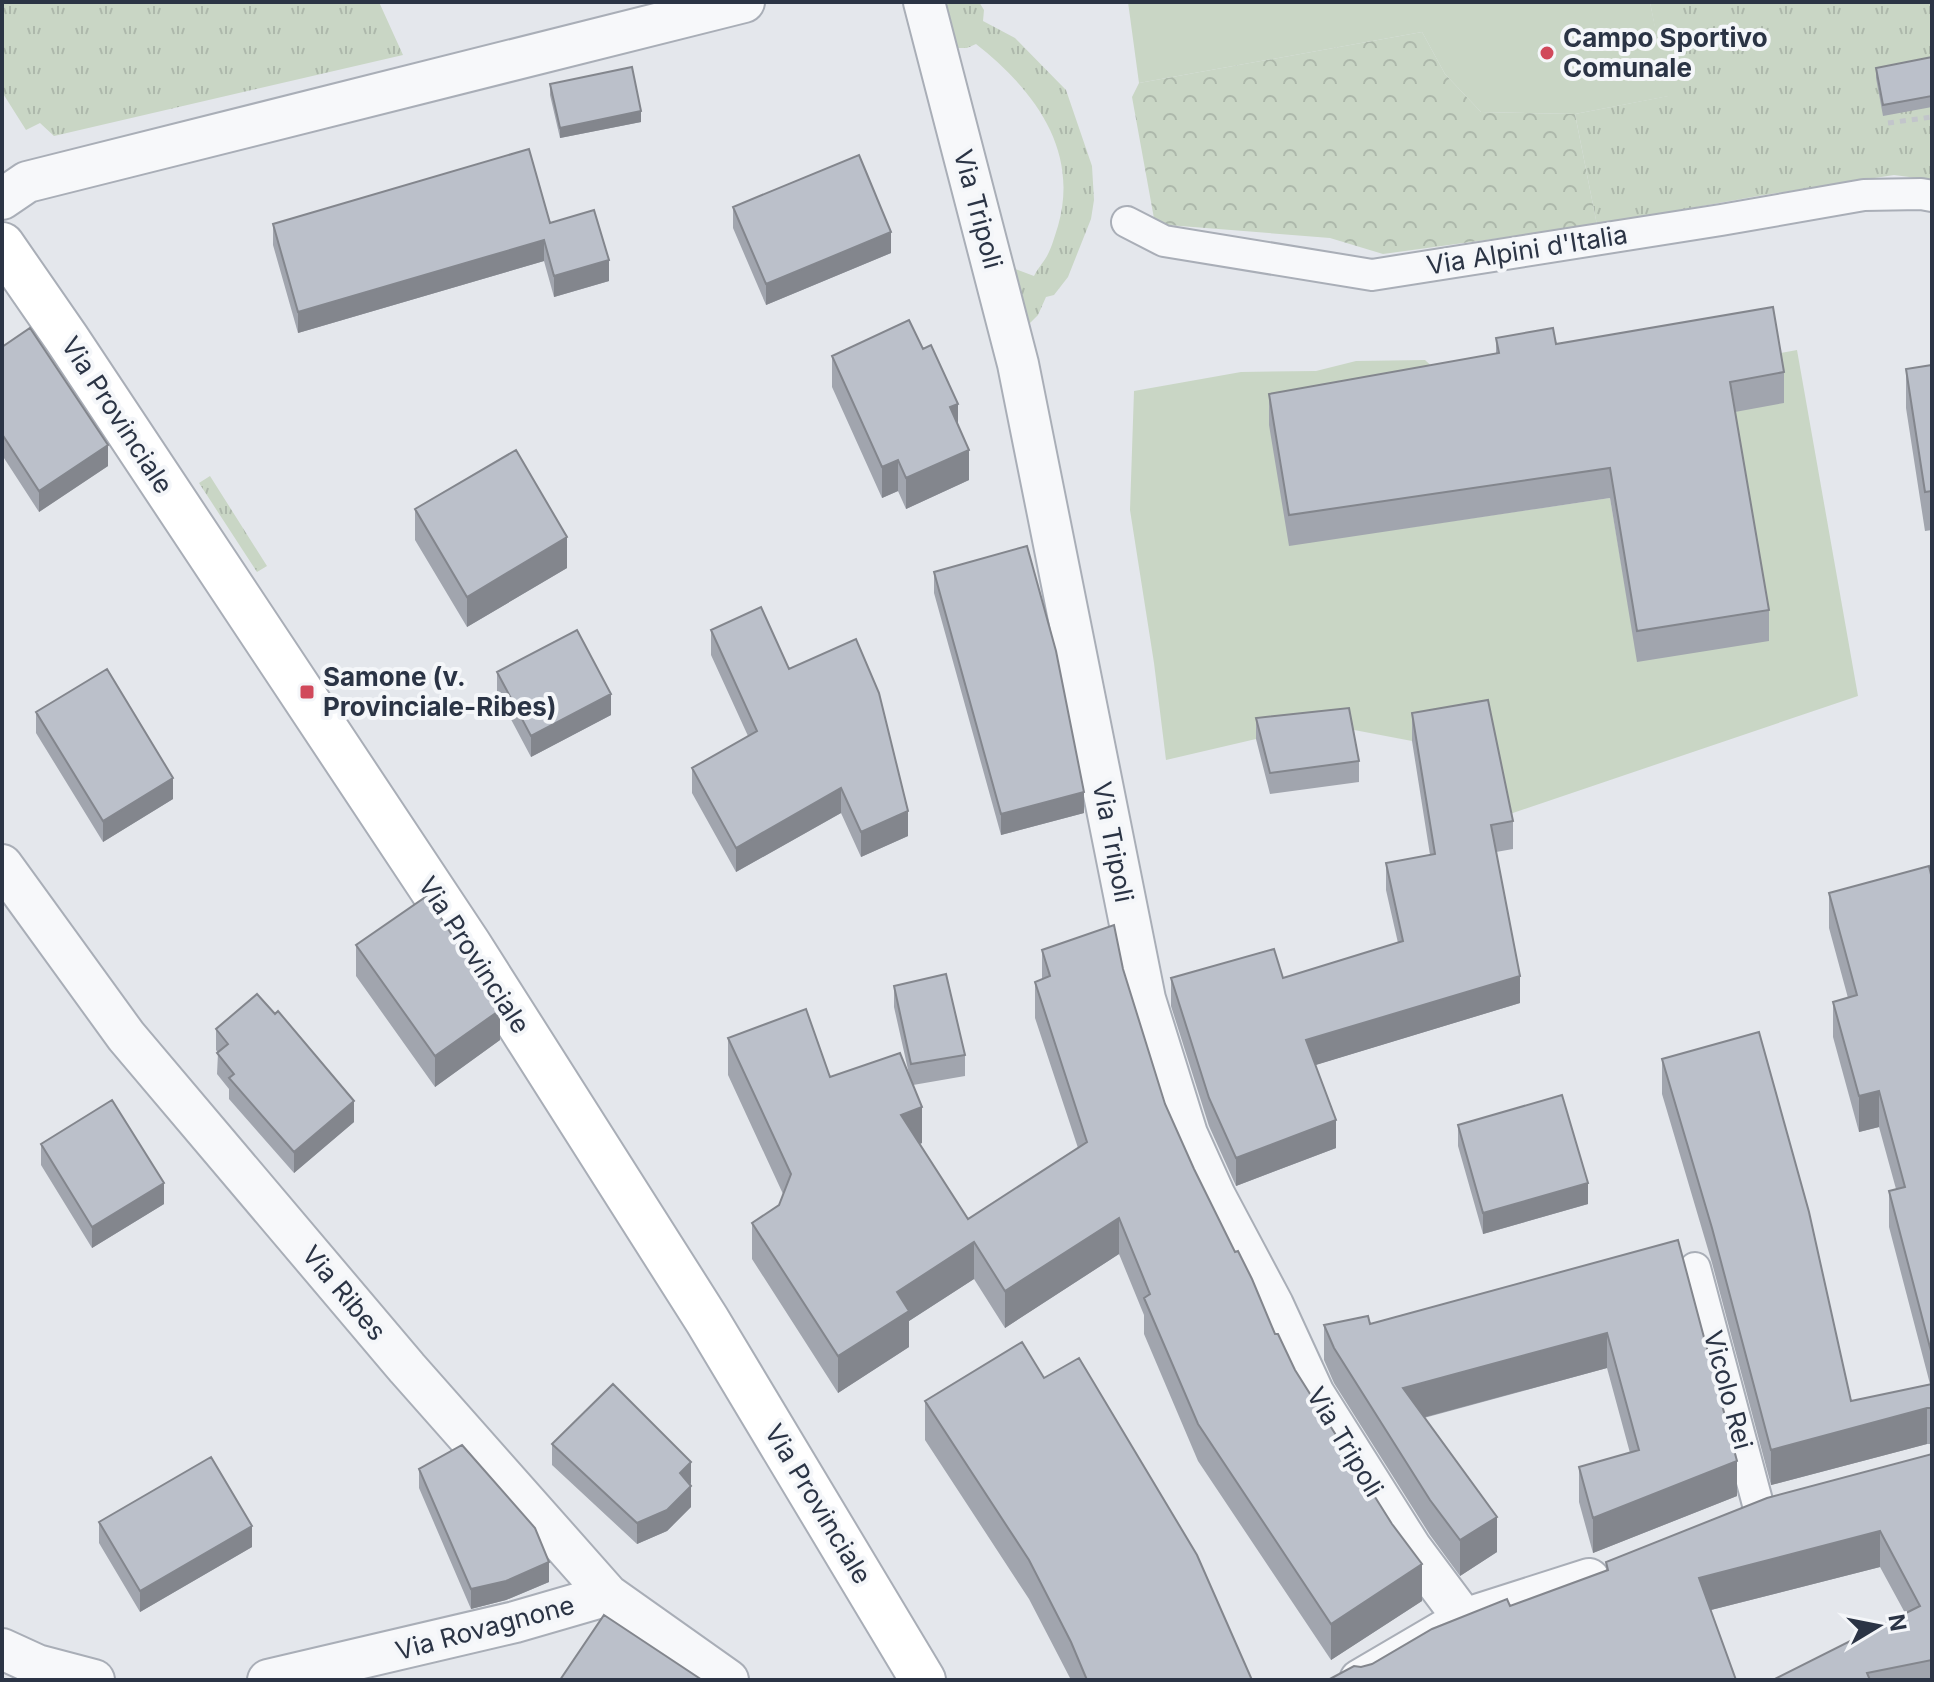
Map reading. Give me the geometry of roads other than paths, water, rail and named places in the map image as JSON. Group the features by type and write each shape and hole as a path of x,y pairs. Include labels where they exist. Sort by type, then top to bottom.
{"main road":[{"name":"Via Provinciale","path":"2,245 469,945 707,1320 923,1680"}],"street":[{"path":"2,199 27,182 744,2"},
{"name":"Via Tripoli","path":"924,2 1018,364 1145,999 1187,1134 1314,1394 1393,1521 1464,1619"},
{"name":"Via Alpini d'Italia","path":"1127,222 1164,241 1372,275 1864,195 1932,196"},
{"name":"Via Ribes","path":"2,865 126,1036 407,1368 608,1595 728,1680"},
{"name":"Vicolo Rei","path":"1695,1268 1761,1513"},
{"path":"1360,1680 1464,1619 1574,1585 1617,1568"},
{"name":"Via Rovagnone","path":"268,1680 515,1622 608,1595"},
{"path":"2,1649 37,1665 94,1680"}],"place":[{"name":"Campo Sportivo Comunale","path":"1547,53"},
{"name":"Samone (v. Provinciale-Ribes)","path":"307,692"}]}
